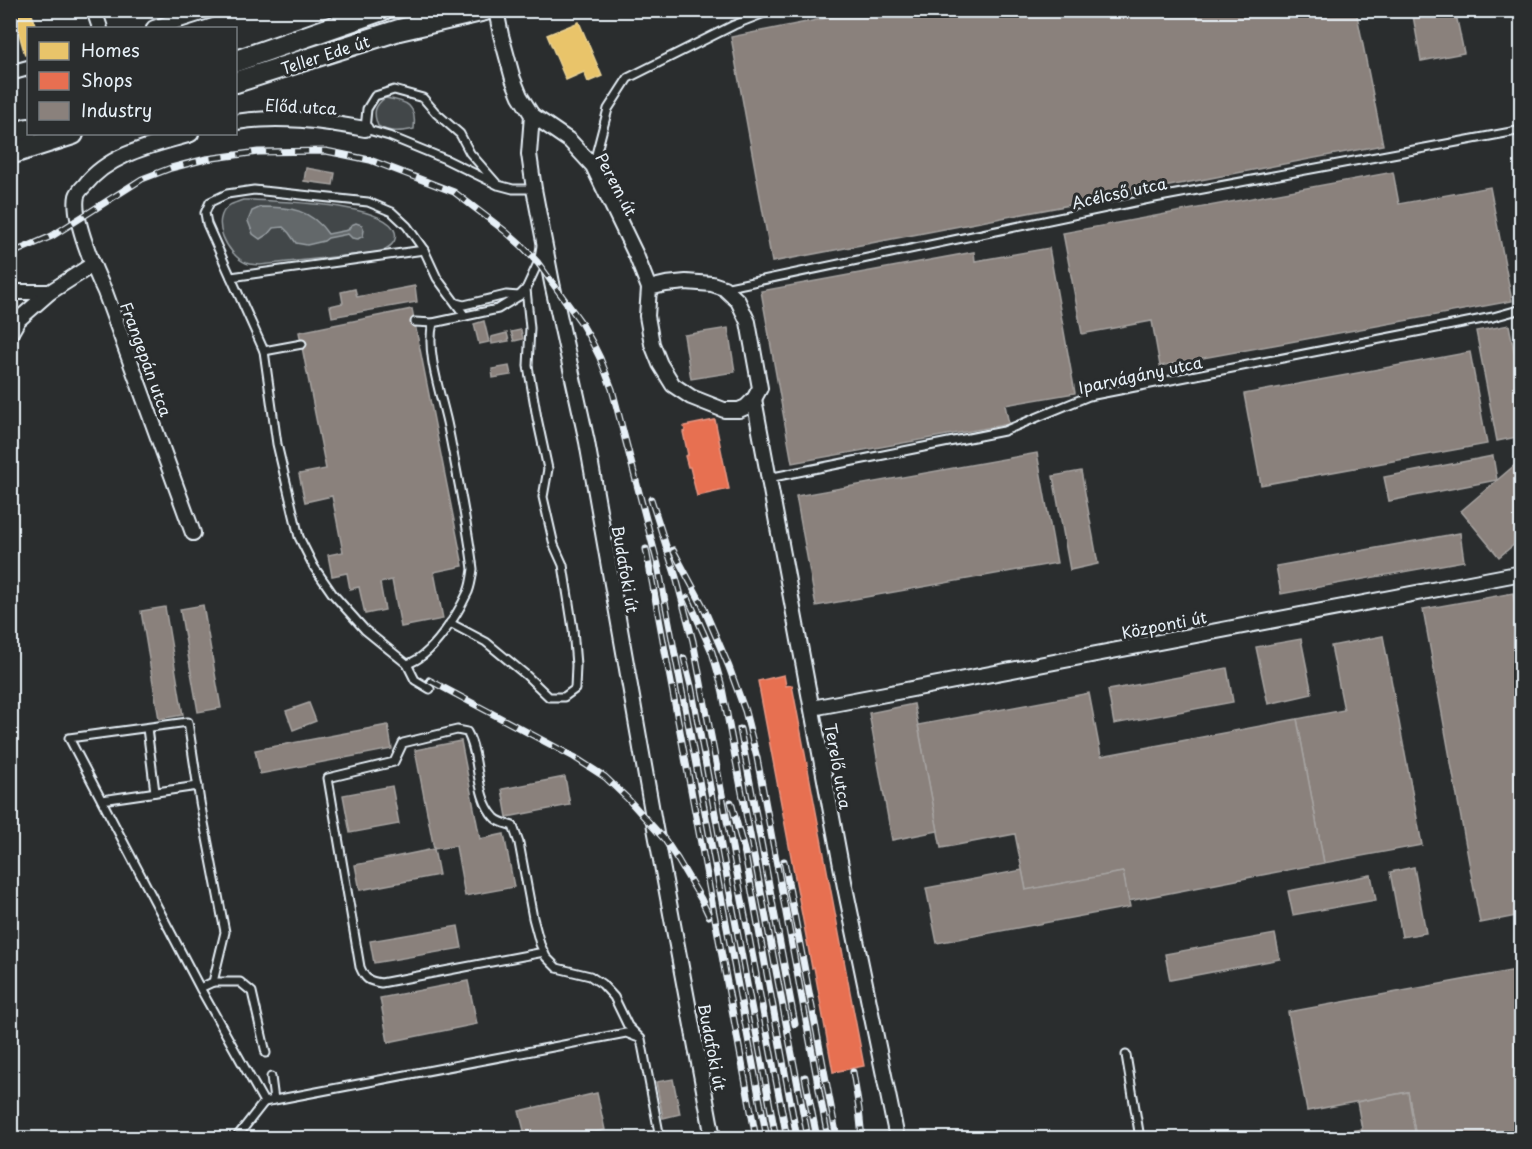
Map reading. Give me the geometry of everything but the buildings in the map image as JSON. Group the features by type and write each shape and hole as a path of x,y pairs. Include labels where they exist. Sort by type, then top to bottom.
{"main road":[{"name":"Teller Ede út","path":"237,61 382,10"},
{"name":"Teller Ede út","path":"237,82 399,30 485,10"},
{"path":"10,135 27,129"},
{"path":"10,154 70,135"}],"street":[{"path":"94,10 100,27"},
{"path":"157,27 212,10"},
{"path":"496,10 513,79 532,115"},
{"path":"10,74 27,68"},
{"name":"Perem út","path":"532,115 570,141 593,166 636,255 649,288 647,316 652,344 660,364 674,385 691,398 724,410 739,410 754,399"},
{"name":"Budafoki út","path":"532,115 529,154 534,189 587,442 653,819 713,1138"},
{"name":"Előd utca","path":"237,122 287,119 365,129"},
{"name":"Frangepán utca","path":"188,135 134,151 110,163 92,176 77,194 79,220 92,265 105,292 194,534"},
{"path":"10,334 18,320 50,292 92,265"},
{"path":"649,288 686,282 712,284 724,288 738,301 748,322 760,388 754,399"},
{"path":"10,294 50,292"},
{"name":"Terelő utca","path":"754,399 845,887 897,1138"},
{"name":"Központi út","path":"812,708 1521,573"}],"lane":[{"path":"593,166 608,109 628,78 734,25 772,10"},
{"path":"498,185 470,153 460,134 423,98 394,90 375,96 367,110 365,129 389,136 445,159 498,185 513,189 534,189"},
{"name":"Acélcső utca","path":"724,288 1149,199 1521,130"},
{"path":"430,689 415,680 407,664 366,630 332,593 314,567 299,537 277,444 264,351 207,224 205,213 210,202 227,194 254,190 368,202 392,212 406,226 424,250 437,278 465,316"},
{"path":"415,322 433,322 498,309 519,296 526,290 538,263 543,237"},
{"path":"231,276 424,250"},
{"path":"450,623 486,642 549,697 564,697 575,688 573,629 563,565 554,545 543,497 548,470 528,366 530,327 526,290"},
{"path":"456,303 464,305 506,295 519,296"},
{"name":"Iparvágány utca","path":"768,478 1004,431 1089,396 1493,317 1521,309"},
{"path":"407,664 414,662 428,651 450,623 469,590 473,569 448,426 431,353 430,332 433,322"},
{"path":"264,351 302,344"},
{"path":"213,982 225,932 188,722 69,738 200,988 264,1102"},
{"path":"147,728 155,792"},
{"path":"544,952 381,983 365,978 360,967 328,778 394,762 403,743 457,730 467,732 472,741 484,801 496,819 513,826 519,843 533,918 546,957 557,968 590,976 602,984 614,997 628,1026 641,1039 660,1138"},
{"path":"102,800 198,786"},
{"path":"200,988 213,982 240,982 252,992 266,1053"},
{"path":"236,1138 264,1102 626,1033 641,1039"},
{"path":"1126,1055 1140,1138"},
{"path":"271,1077 274,1100"}],"shaded area":[{"path":"385,98 405,103 412,109 414,129 395,131 378,126 375,117 376,110"},
{"path":"243,200 308,203 354,210 388,222 396,236 389,247 380,252 260,265 248,264 239,259 227,245 221,228 224,211 230,205"},
{"path":"261,207 290,209 307,214 328,234 348,230 356,223 362,225 363,236 358,239 348,234 307,245 296,243 283,227 273,228 260,239 253,234 248,221 252,211"}],"railway":[{"path":"10,254 52,236 142,179 171,168 206,159 258,152 326,151 370,160 454,192 505,231 538,263 580,321 600,358 612,389 658,565 767,1138"},
{"path":"651,499 676,577 693,641 787,1138"},
{"path":"646,549 756,1138"},
{"path":"673,550 702,604 745,711 757,758 828,1138"},
{"path":"688,598 712,652 721,683 808,1138"},
{"path":"684,658 776,1138"},
{"path":"429,680 574,757 605,777 665,840 709,916"},
{"path":"740,729 795,1024"},
{"path":"731,802 745,854 797,1138"},
{"path":"784,861 837,1138"},
{"path":"853,1072 862,1138"},
{"path":"805,1077 817,1138"}]}
